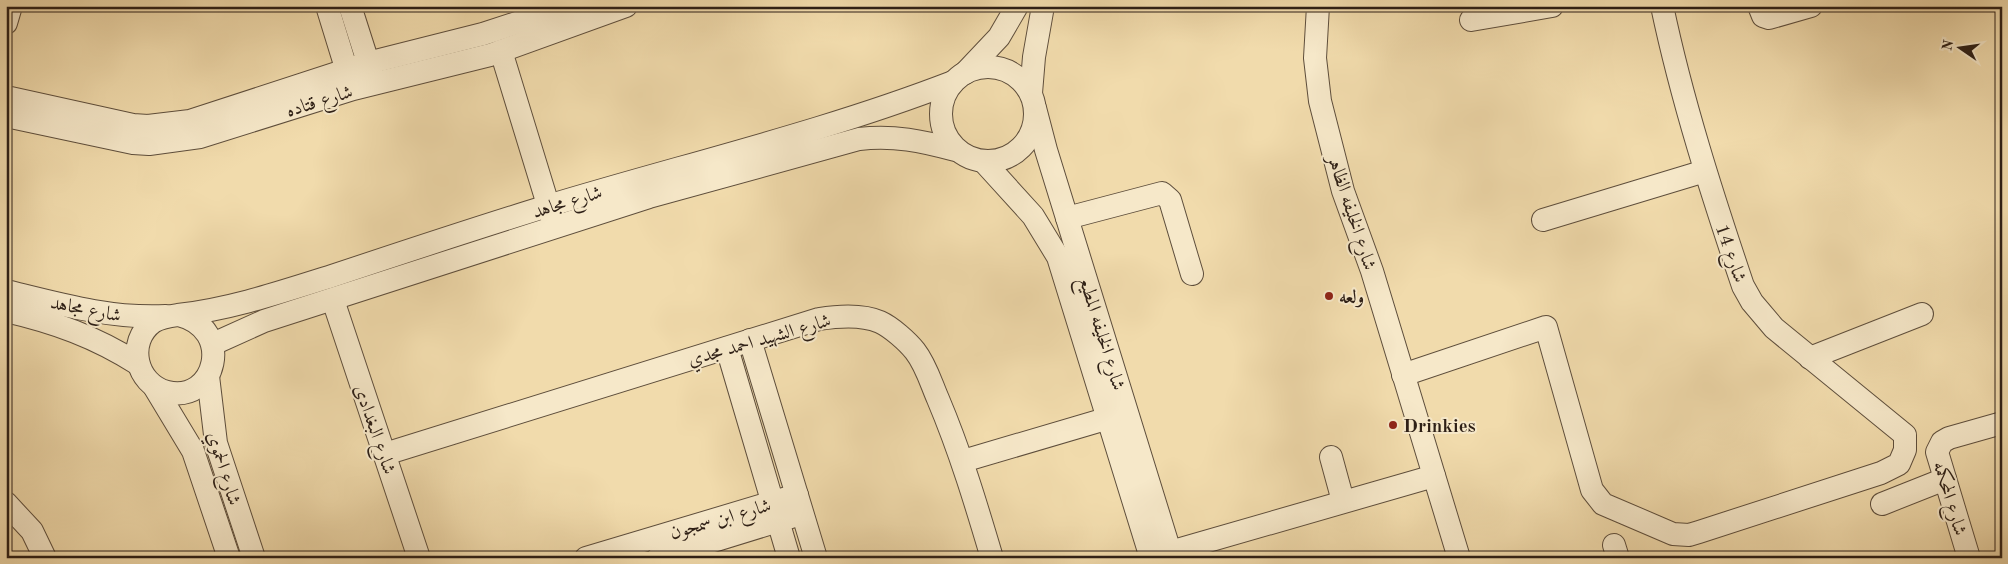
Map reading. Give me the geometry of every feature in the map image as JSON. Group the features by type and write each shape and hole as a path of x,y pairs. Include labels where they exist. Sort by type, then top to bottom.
{"street":[{"path":"6,23 11,6"},
{"path":"327,6 350,80"},
{"path":"350,6 371,73"},
{"name":"شارع قتاده","path":"498,43 568,6"},
{"name":"شارع قتاده","path":"6,116 118,141 148,144 200,138 371,73 498,43 626,6"},
{"path":"959,77 987,67 1009,72 1022,81 1033,100 1034,125 1028,140 1016,153 1001,160 984,162 969,158 955,150 946,138 941,124 940,109 944,95 959,77 999,37 1017,6"},
{"name":"شارع الخليفه المطيع","path":"1043,6 1034,57 1033,100 1067,218 1109,418 1164,556"},
{"name":"شارع الخليفه الظاهر","path":"1318,6 1315,58 1320,101 1343,191 1372,271 1459,558"},
{"path":"1471,20 1552,6"},
{"name":"شارع 14","path":"1403,375 1546,327 1592,490 1596,498 1611,508 1681,536 1699,532 1880,473 1899,464 1905,450 1905,435 1774,328 1752,302 1743,286 1705,171 1672,54 1662,6"},
{"path":"1759,6 1764,16 1769,18 1811,6"},
{"path":"498,43 552,216"},
{"name":"شارع مجاهد","path":"6,291 136,318 173,316 249,302 552,216 860,116 959,77"},
{"name":"شارع قتاده","path":"6,97 119,122 158,126 190,121 350,80"},
{"name":"شارع مجاهد","path":"213,344 247,328 333,300 552,216 649,197 859,139 898,137 919,140 955,150"},
{"name":"شارع الخليفه المطيع","path":"984,162 1033,216 1046,234 1089,320 1164,556"},
{"path":"1543,220 1705,171"},
{"path":"1067,218 1162,193 1170,200 1192,274"},
{"name":"شارع البغدادى","path":"333,300 419,558"},
{"name":"شارع مجاهد","path":"6,311 74,330 96,339 138,364"},
{"path":"1810,358 1922,314"},
{"path":"173,316 190,318 201,325 208,333 213,344 214,355 208,376 198,386 184,393 169,393 155,388 147,381 138,364 137,348 142,334 153,323 173,316"},
{"name":"شارع الشهيد احمد مجدي","path":"385,454 819,319 838,316 880,322 915,351 925,368 963,461 992,558"},
{"path":"750,340 816,558"},
{"path":"726,348 789,558"},
{"name":"شارع الحموي","path":"208,376 216,443 254,558"},
{"name":"شارع الحموي","path":"155,388 193,451 228,558"},
{"path":"963,461 1109,418"},
{"name":"شارع المحكمه","path":"1969,558 1937,456 1942,442 1949,438 2002,423"},
{"path":"1331,457 1343,501"},
{"path":"1164,556 1343,501 1434,476"},
{"path":"1882,504 1945,479"},
{"path":"6,503 32,531 46,558"},
{"name":"شارع ابن سمجون","path":"586,558 775,512 800,504"},
{"name":"شارع ابن سمجون","path":"658,558 681,554 775,512"}],"place":[{"name":"ولعه","path":"1329,296"},
{"name":"Drinkies","path":"1393,425"}]}
